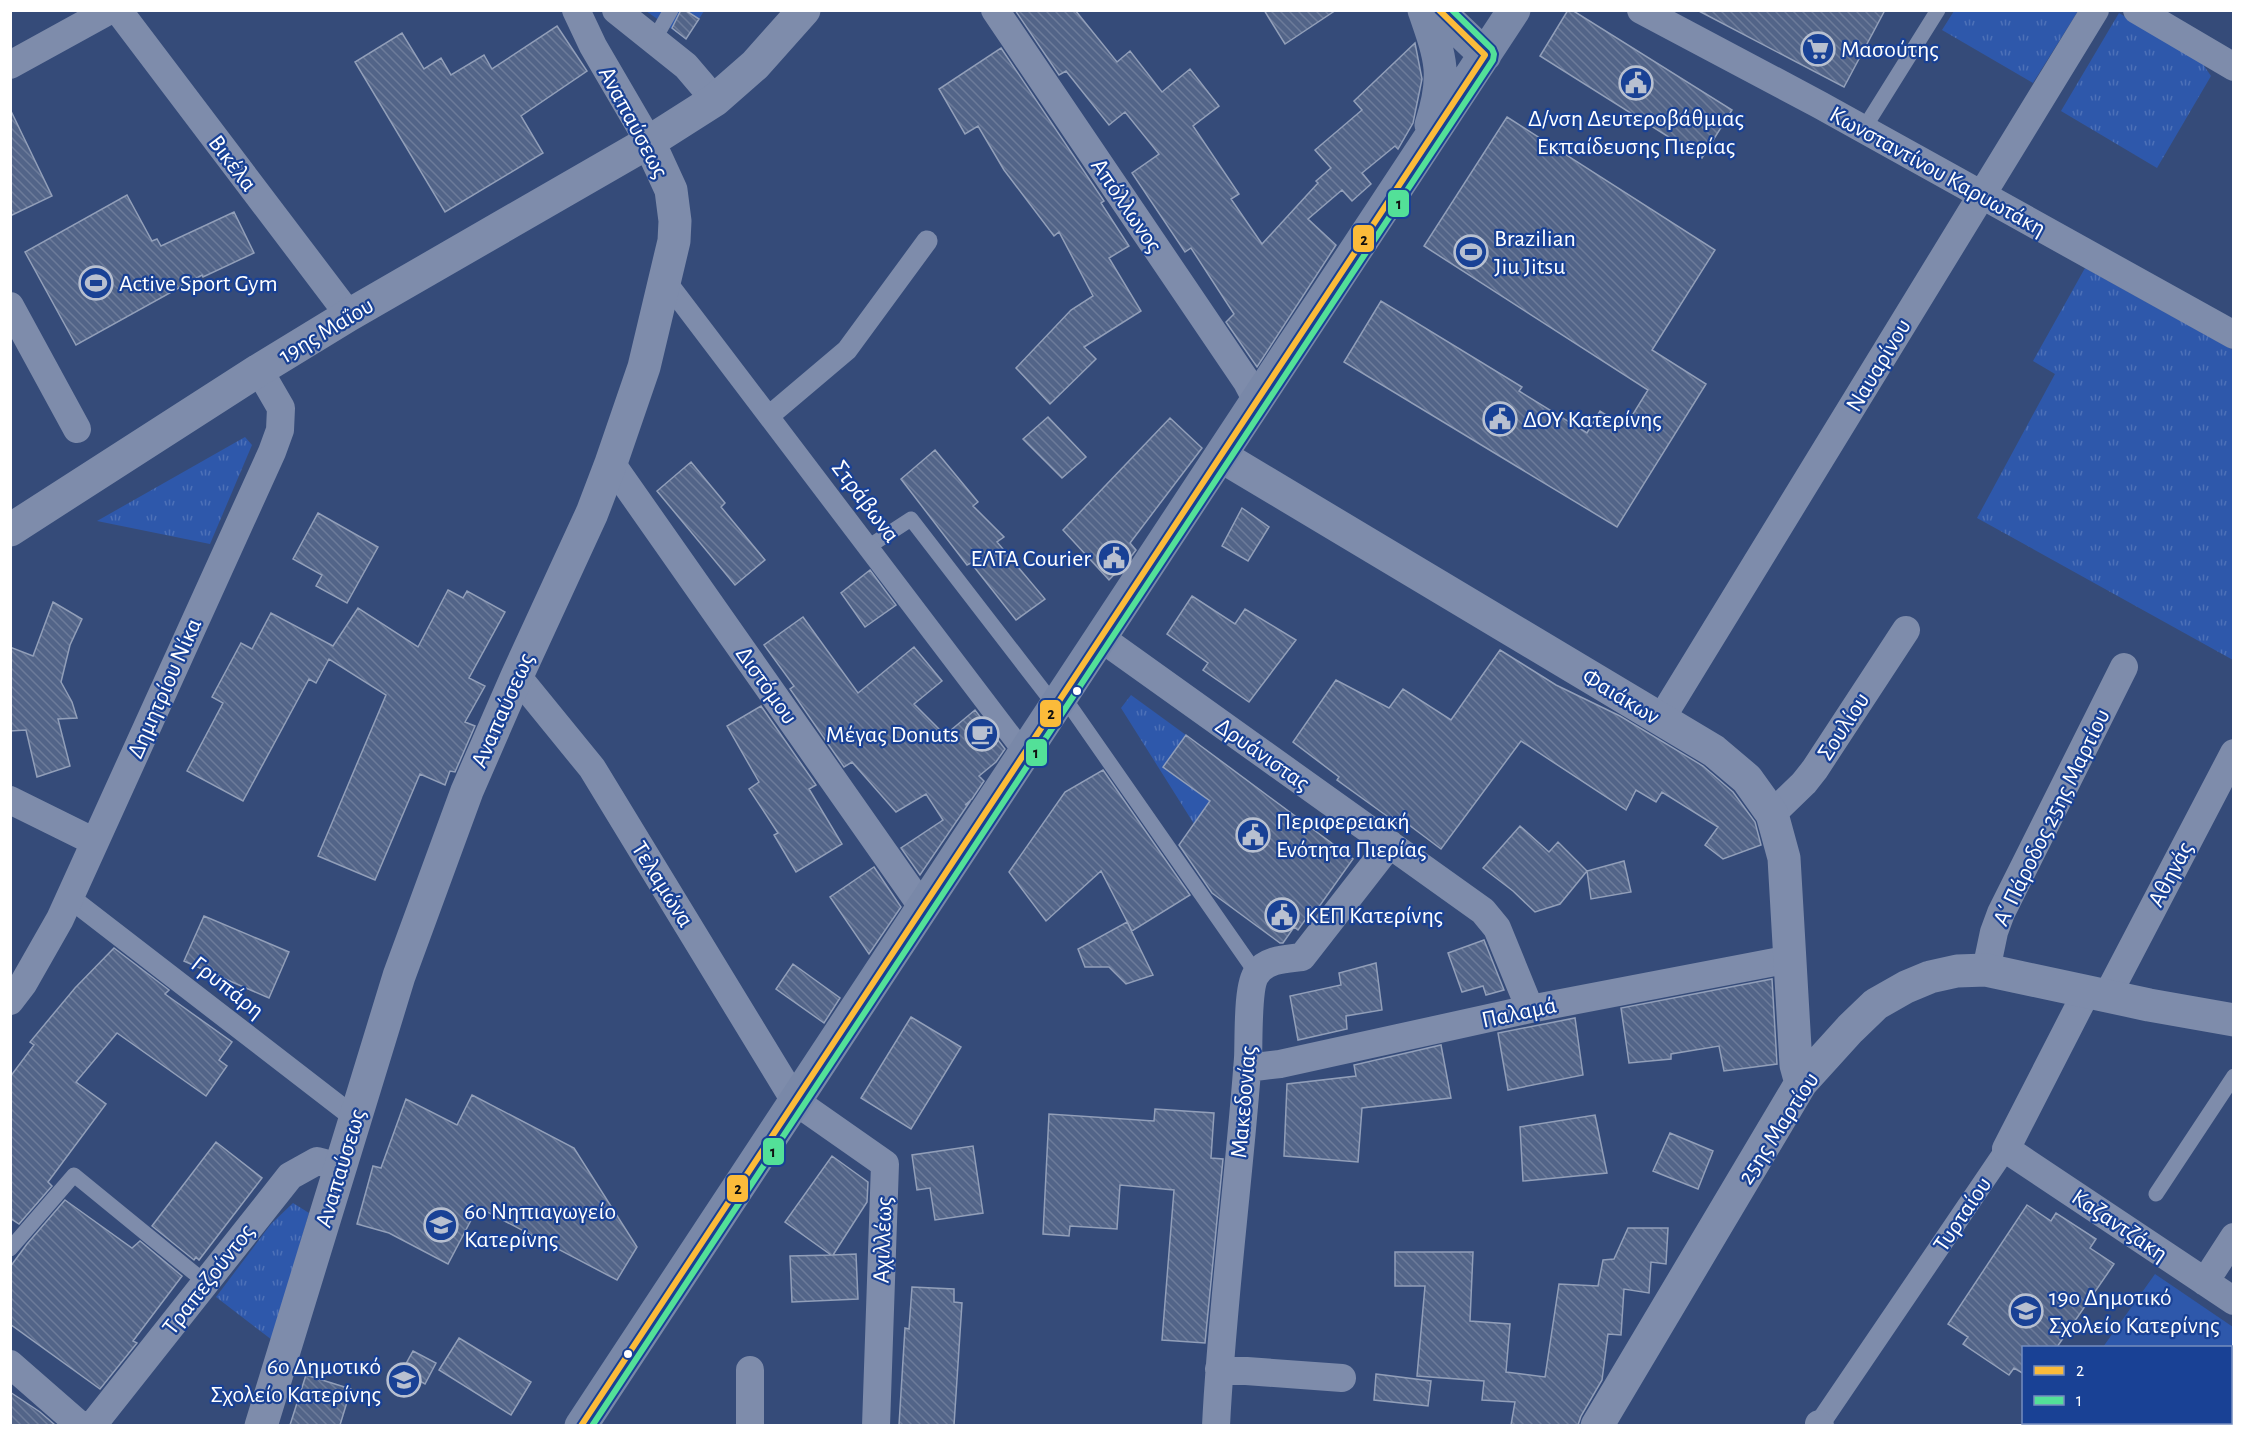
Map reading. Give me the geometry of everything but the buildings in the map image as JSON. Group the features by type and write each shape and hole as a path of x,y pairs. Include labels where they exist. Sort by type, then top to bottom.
{"main road":[{"path":"1424,10 1438,48 1442,76 1438,104 1424,149"},
{"path":"1438,10 1485,55"},
{"path":"581,1425 1514,10"}],"street":[{"path":"10,64 110,10"},
{"name":"Βικέλα","path":"118,10 349,315"},
{"name":"Αναπαύσεως","path":"261,1425 399,976 467,791 592,513 611,463 644,367 675,241 671,190 649,142 593,46 576,10"},
{"path":"616,10 686,66 715,100"},
{"name":"19ης Μαΐου","path":"10,530 349,315 649,142 715,100 755,65 804,10"},
{"name":"Απόλλωνος","path":"995,10 1247,382 1257,401"},
{"name":"Κωνσταντίνου Καρυωτάκη","path":"1641,10 1820,105 2234,334"},
{"name":"Ναυαρίνου","path":"1660,719 2096,10"},
{"path":"2137,10 2234,67"},
{"path":"769,416 847,350 927,241"},
{"name":"Στράβωνα","path":"665,280 1025,754"},
{"path":"10,306 77,429"},
{"name":"Δημητρίου Νίκα","path":"10,1001 39,956 70,898 272,452 280,430 281,408 259,370"},
{"name":"Φαιάκων","path":"1221,456 1714,751 1747,779 1772,814 1784,858 1796,1065 1801,1083"},
{"name":"Διστόμου","path":"611,463 923,908"},
{"name":"Σουλίου","path":"1772,814 1815,769 1906,630"},
{"name":"Δρυάνιστας","path":"1101,638 1483,911 1497,928 1530,1009"},
{"name":"Α΄ Πάροδος 25ης Μαρτίου","path":"1986,970 1994,932 2001,913 2124,667"},
{"name":"Τελαμώνα","path":"517,676 592,768 795,1101"},
{"name":"Αθηνάς","path":"2097,993 2234,753"},
{"path":"10,800 95,842"},
{"path":"1256,973 1270,962 1302,957 1390,844"},
{"name":"Γρυπάρη","path":"70,898 355,1118"},
{"name":"Παλαμά","path":"1247,1068 1280,1064 1530,1009 1791,959"},
{"name":"25ης Μαρτίου","path":"1597,1425 1801,1083 1876,1004 1930,977 1958,971 1986,970 2234,1020"},
{"name":"Μακεδονίας","path":"1216,1425 1219,1369 1247,1068 1251,987 1256,973"},
{"name":"Τυρταίου","path":"1819,1425 2006,1149 2097,993"},
{"name":"Αχιλλέως","path":"795,1101 885,1164 876,1425"},
{"name":"Καζαντζάκη","path":"2006,1149 2234,1301"},
{"name":"Τραπεζούντος","path":"92,1425 290,1176 317,1161 340,1167"},
{"path":"2205,1282 2234,1237"},
{"path":"10,1364 81,1425"},
{"path":"1219,1369 1342,1378"},
{"path":"750,1371 750,1425"}],"lane":[{"path":"654,40 671,10"},
{"path":"1863,130 1938,10"},
{"path":"868,547 911,519 1059,701 1256,973"},
{"path":"2157,1194 2234,1076"},
{"path":"10,1249 74,1175 206,1282"}],"green space":[{"path":"646,11 704,11 686,39"},
{"path":"1954,11 2078,11 2033,83 1942,30"},
{"path":"2119,13 2200,60 2211,76 2157,168 2061,111"},
{"path":"2085,268 2233,350 2233,660 1977,518 2055,374 2033,361"},
{"path":"245,437 252,445 210,544 97,521"},
{"path":"1131,695 1186,735 1163,767 1210,801 1194,824 1121,708"},
{"path":"293,1203 309,1213 272,1340 216,1297 271,1224"},
{"path":"2155,1274 2233,1327 2233,1425 2048,1425 2232,1424 2232,1346 2104,1346"}],"transit line":[{"name":"2","path":"581,1426 1485,55 1439,10"},
{"name":"1","path":"592,1426 1493,60 1492,49 1452,10"}],"place":[{"name":"Μασούτης","path":"1818,49"},
{"name":"Δ/νση Δευτεροβάθμιας Εκπαίδευσης Πιερίας","path":"1636,83"},
{"name":"Brazilian Jiu Jitsu","path":"1471,252"},
{"name":"Active Sport Gym","path":"96,283"},
{"name":"ΔΟΥ Κατερίνης","path":"1500,419"},
{"name":"ΕΛΤΑ Courier","path":"1114,558"},
{"name":"Μέγας Donuts","path":"982,734"},
{"name":"Περιφερειακή Ενότητα Πιερίας","path":"1253,835"},
{"name":"ΚΕΠ Κατερίνης","path":"1282,915"},
{"name":"6ο Νηπιαγωγείο Κατερίνης","path":"441,1225"},
{"name":"19ο Δημοτικό Σχολείο Κατερίνης","path":"2026,1311"},
{"name":"6ο Δημοτικό Σχολείο Κατερίνης","path":"404,1380"}]}
